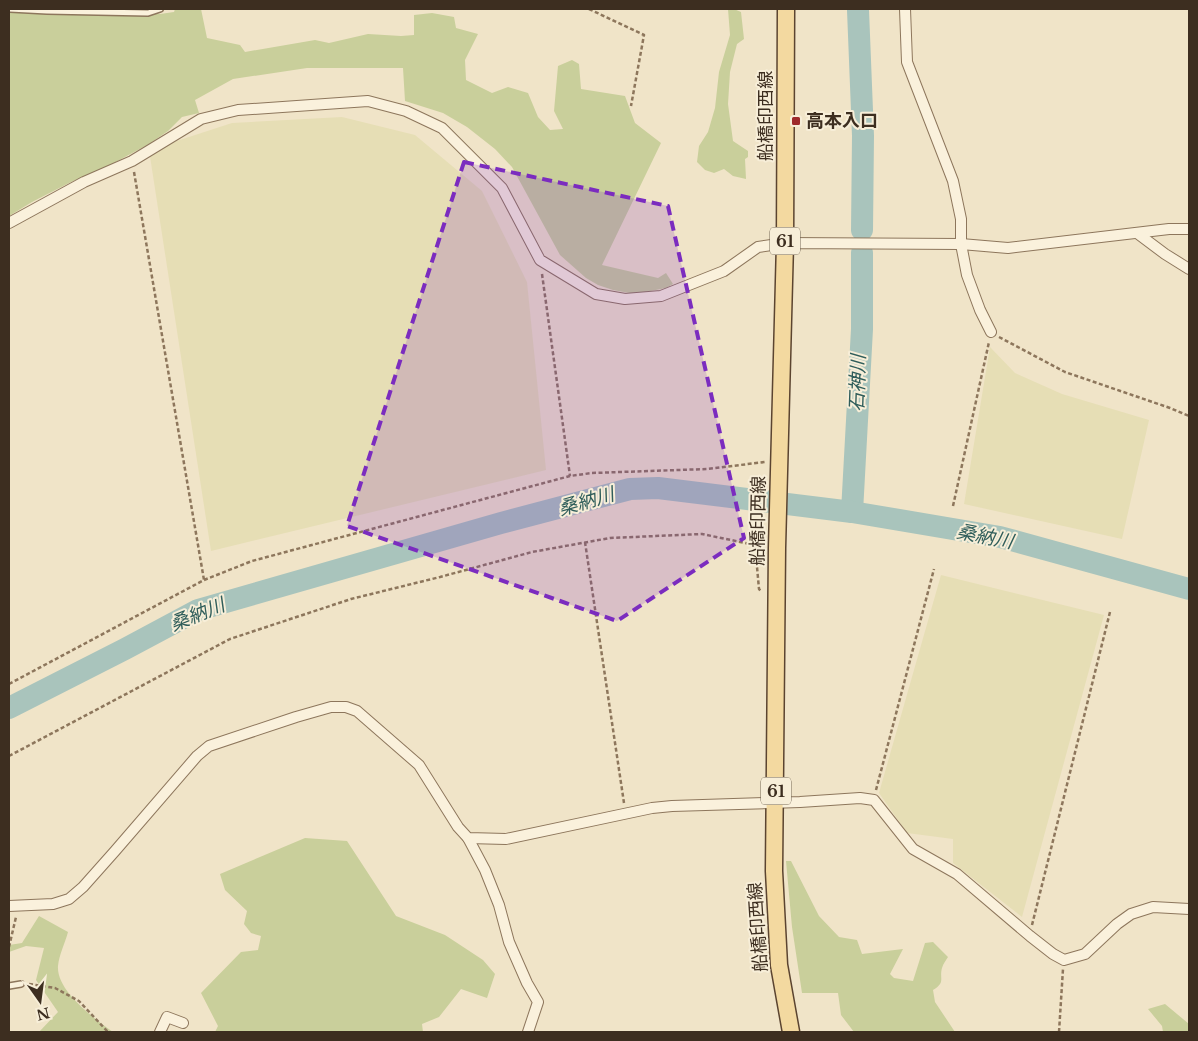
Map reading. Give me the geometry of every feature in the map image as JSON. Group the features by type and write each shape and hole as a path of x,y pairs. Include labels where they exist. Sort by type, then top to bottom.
{"main road":[{"name":"船橋印西線","path":"786,9 774,871 778,945 791,1032"}],"street":[{"path":"905,9 907,62 953,182 961,219 961,244 967,275 980,310 991,332"},
{"path":"9,223 84,182 132,161 201,119 238,110 368,101 406,111 442,128 502,188 540,260 596,294 625,299 661,296 724,271 758,247 784,243 961,244 1008,248 1170,229 1189,229"},
{"path":"1137,233 1189,269"},
{"path":"14,906 53,904 69,899 115,851 196,756 209,746 253,730 332,707 346,707 357,711 419,765 458,826 468,838 485,870 499,905 509,942 527,983 538,1002 528,1032"},
{"path":"468,838 506,840 652,808 860,798 874,800 913,849 957,874 1030,936 1064,960 1085,954 1130,914 1162,907 1189,909"},
{"path":"160,1032 167,1016 183,1023"}],"lane":[{"path":"10,9 47,12 148,12 160,9"},
{"path":"9,986 21,984"}],"path":[{"path":"589,9 644,35 631,106"},
{"path":"132,161 204,580"},
{"path":"540,260 570,476"},
{"path":"953,506 991,332 1065,372 1189,416"},
{"path":"9,684 204,580 252,561 570,476 592,473 779,467"},
{"path":"9,756 230,639 351,598 440,577 532,552 610,538 702,534 755,545 759,589 778,603"},
{"path":"586,542 626,815"},
{"path":"874,800 934,569"},
{"path":"1030,936 1110,612"},
{"path":"9,947 14,906"},
{"path":"1059,1032 1064,960"},
{"path":"21,984 46,986 79,1001 108,1032"}],"highlighted area":[{"path":"464,162 668,206 744,538 617,621 347,526"}],"shaded area":[{"path":"342,117 415,135 482,191 527,282 546,470 211,551 149,150 232,123"},
{"path":"990,347 1015,373 1062,394 1149,420 1122,539 964,504"},
{"path":"941,575 1104,615 1022,917 953,863 953,839 907,833 879,793"}],"green space":[{"path":"9,9 69,14 160,14 174,12 175,9 201,9 207,38 240,45 245,52 315,40 329,43 368,34 414,35 414,15 432,13 454,17 456,28 478,34 465,60 466,80 492,93 508,87 528,93 538,117 550,130 563,129 554,111 558,66 572,60 579,64 581,89 625,96 635,123 661,143 602,265 658,278 666,273 673,284 666,288 635,294 613,290 598,285 586,278 560,255 512,167 495,149 467,127 443,113 405,101 403,68 307,68 233,79 195,100 199,113 182,117 168,131 149,144 32,202 9,216"},
{"path":"728,9 741,12 744,39 737,44 730,72 728,104 733,141 748,151 748,157 745,159 746,179 733,176 724,169 714,173 705,170 697,162 699,146 708,132 715,108 719,72 730,35"},
{"path":"305,838 347,841 396,916 445,935 483,960 495,974 487,998 461,989 439,1017 422,1024 423,1032 215,1032 218,1026 201,993 241,952 258,950 261,936 251,933 244,924 247,911 225,890 220,874"},
{"path":"786,861 791,861 819,916 839,937 857,940 862,954 903,949 890,974 894,978 913,981 925,943 933,942 948,957 942,968 941,982 933,990 935,1002 955,1032 854,1032 841,1015 838,993 802,993 792,927"},
{"path":"39,916 68,932 58,966 63,985 78,1004 113,1032 39,1032 58,1012 36,980 44,948 26,946 9,952 9,945 22,943"},
{"path":"1165,1004 1189,1024 1189,1032 1163,1032 1162,1026 1148,1009"}],"waterway":[{"name":"石神川","path":"858,10 863,136 862,230"},
{"name":"石神川","path":"852,512 862,329 862,253"},
{"name":"桑納川","path":"9,708 198,610 501,523 630,489 658,488 852,512 1000,537 1189,589"}],"place":[{"name":"高本入口","path":"796,121"}]}
